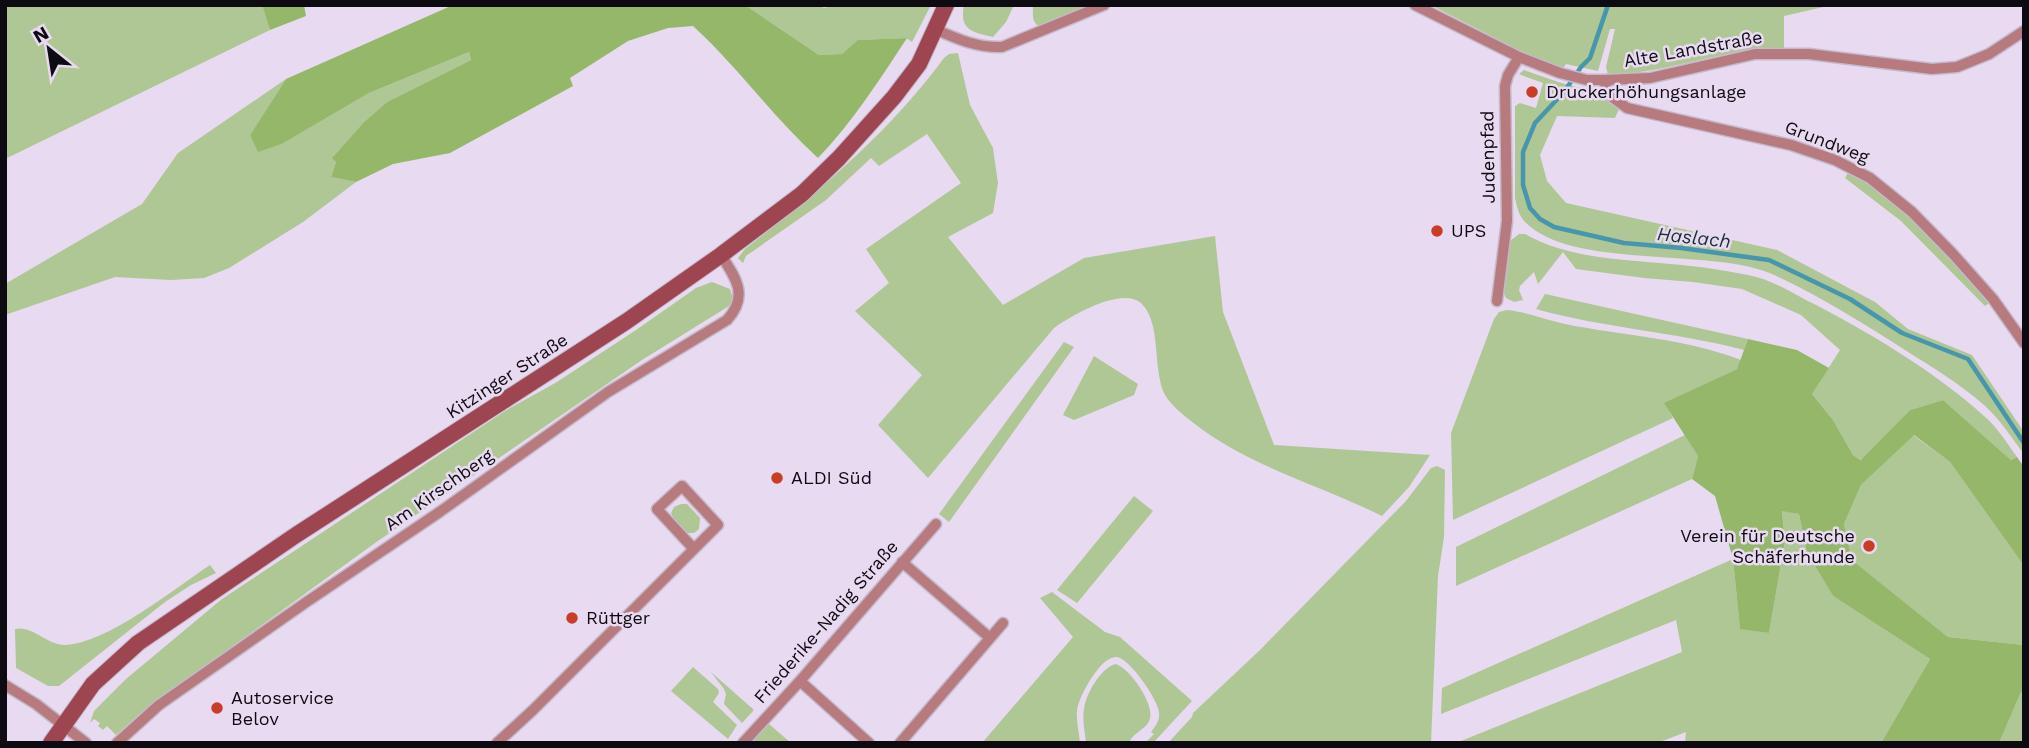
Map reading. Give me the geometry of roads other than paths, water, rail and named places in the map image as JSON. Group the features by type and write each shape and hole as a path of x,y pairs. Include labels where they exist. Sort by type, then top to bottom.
{"street":[{"name":"Kitzinger Straße","path":"51,743 93,684 138,643 296,535 627,321 802,194 839,159 894,97 919,64 937,30 946,5"},
{"path":"937,30 963,41 991,48 1002,47 1104,5"},
{"name":"Alte Landstraße","path":"1415,5 1519,57 1587,80 1650,78 1755,54 1809,54 1932,69 1957,67 1984,56 2024,31"},
{"name":"Judenpfad","path":"1497,301 1507,221 1505,86 1519,57"},
{"name":"Grundweg","path":"1604,80 1608,94 1627,108 1791,145 1835,160 1870,178 1912,212 1953,254 1993,299 2024,343"},
{"name":"Am Kirschberg","path":"117,743 159,705 441,511 608,392 727,320 737,309 740,295 737,280 721,255"},
{"path":"497,743 718,525 682,486 657,509 693,548"},
{"name":"Friederike-Nadig Straße","path":"743,743 936,524"},
{"path":"902,562 990,638"},
{"path":"900,743 1003,623"},
{"path":"800,681 869,743"},
{"path":"5,685 36,704 86,743"}],"waterway":[{"name":"Haslach","path":"1608,5 1590,58 1564,92 1535,123 1523,152 1523,185 1530,208 1540,219 1554,227 1624,243 1769,260 1850,299 1902,333 1968,359 2024,443"}],"place":[{"name":"Druckerhöhungsanlage","path":"1532,92"},
{"name":"UPS","path":"1437,231"},
{"name":"ALDI Süd","path":"777,478"},
{"name":"Verein für Deutsche Schäferhunde","path":"1869,546"},
{"name":"Rüttger","path":"572,618"},
{"name":"Autoservice Belov","path":"217,708"}]}
